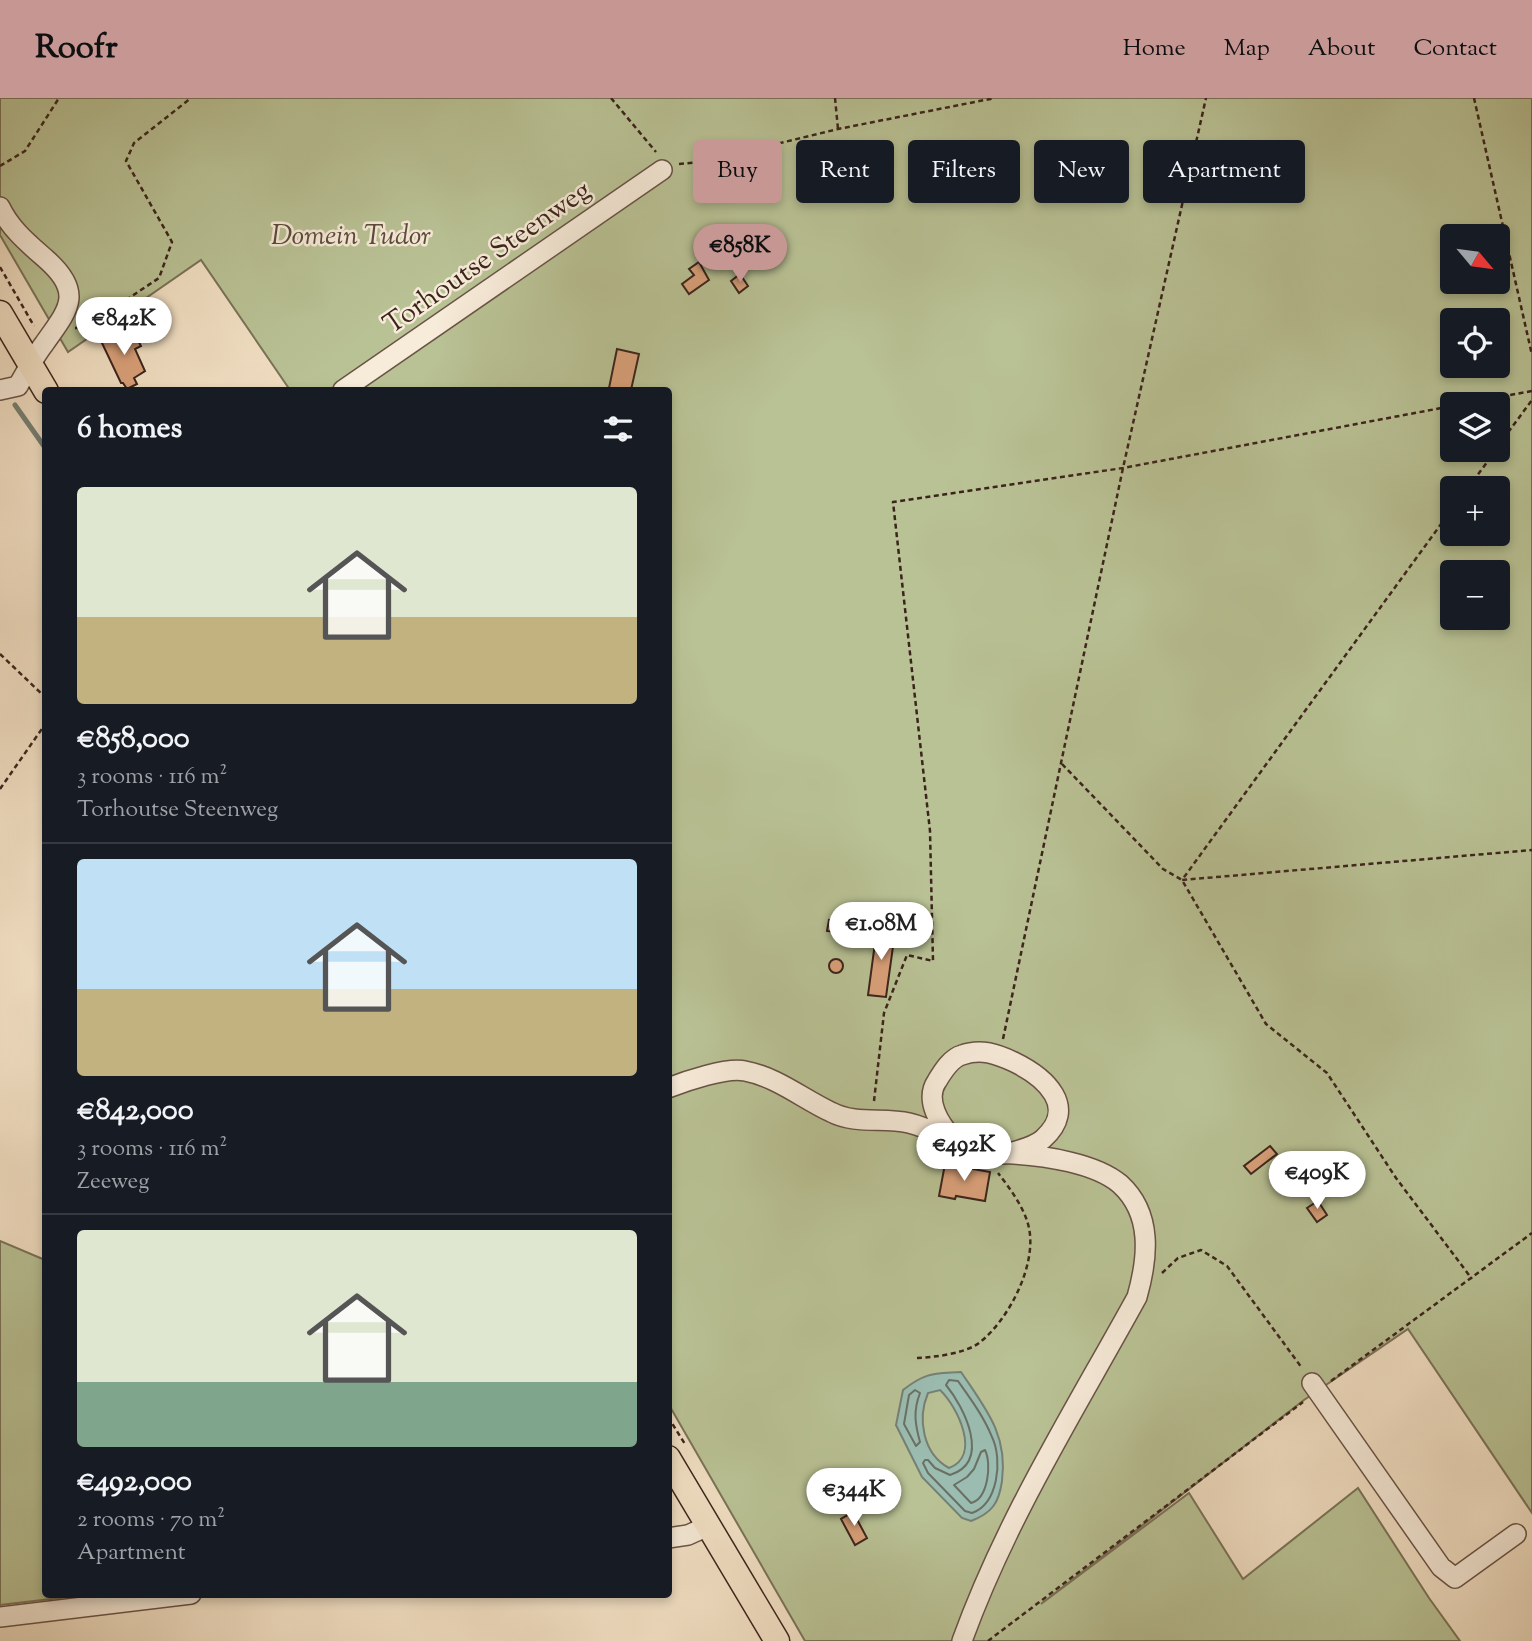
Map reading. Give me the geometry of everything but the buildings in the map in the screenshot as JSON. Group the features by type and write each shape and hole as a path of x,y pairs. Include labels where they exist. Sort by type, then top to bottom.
{"main road":[{"path":"0,313 43,387"},
{"path":"672,1465 777,1641"}],"street":[{"name":"Torhoutse Steenweg","path":"347,387 665,164"},
{"path":"0,207 20,236 53,265 68,286 70,303 58,327 43,344 18,386 0,389"},
{"path":"959,1144 942,1126 933,1104 933,1087 945,1068 960,1055 979,1051 999,1055 1035,1072 1048,1084 1056,1099 1058,1111 1053,1126 1043,1139 1010,1153"},
{"path":"672,1086 694,1078 744,1070 794,1090 849,1120 907,1122 986,1153 1010,1153 1064,1161 1093,1169 1118,1183 1137,1204 1145,1235 1145,1269 1137,1297 1014,1517 981,1588 962,1641"},
{"path":"1315,1387 1441,1567 1455,1578 1516,1534"},
{"path":"672,1537 688,1535 708,1525"},
{"path":"0,1617 158,1598"}],"path":[{"path":"0,166 25,151 59,98"},
{"path":"58,327 84,328 159,278 172,242 126,161 134,143 191,98"},
{"path":"611,98 665,164 702,162 838,129 995,98"},
{"path":"835,98 838,129"},
{"path":"999,1055 1123,468 1206,98"},
{"path":"1474,98 1532,355"},
{"path":"0,267 43,344"},
{"path":"1510,395 1532,391"},
{"path":"1510,430 1532,400"},
{"path":"871,1121 884,1013 906,955 933,961 929,831 893,502 1123,468 1440,408"},
{"path":"1182,880 1440,525"},
{"path":"0,654 42,694"},
{"path":"0,789 42,729"},
{"path":"1062,764 1163,869 1182,880 1266,1024 1327,1073 1395,1178 1472,1279"},
{"path":"1182,880 1532,850"},
{"path":"917,1358 941,1356 977,1345 1002,1320 1021,1285 1029,1254 1028,1224 1009,1188 997,1172"},
{"path":"988,1641 1315,1387 1472,1279 1532,1233"},
{"path":"1161,1274 1178,1258 1201,1250 1227,1266 1315,1387"}],"green space":[{"name":"Domein Tudor","path":"0,98 1532,98 1532,1513 1408,1329 1304,1400 1041,1604 1189,1493 1243,1579 1358,1488 1460,1641 805,1641 672,1410 672,387 288,387 201,260 68,352 0,235"},
{"path":"0,1241 42,1259 42,1598 59,1598 0,1605"}],"water":[{"path":"961,1372 993,1423 1002,1450 999,1495 989,1511 971,1521 962,1518 922,1477 896,1425 903,1390 924,1377","holes":["940,1390 959,1419 965,1442 964,1453 959,1462 949,1468 933,1454 923,1424 928,1393"]}],"waterway":[{"path":"15,405 42,443"}]}
